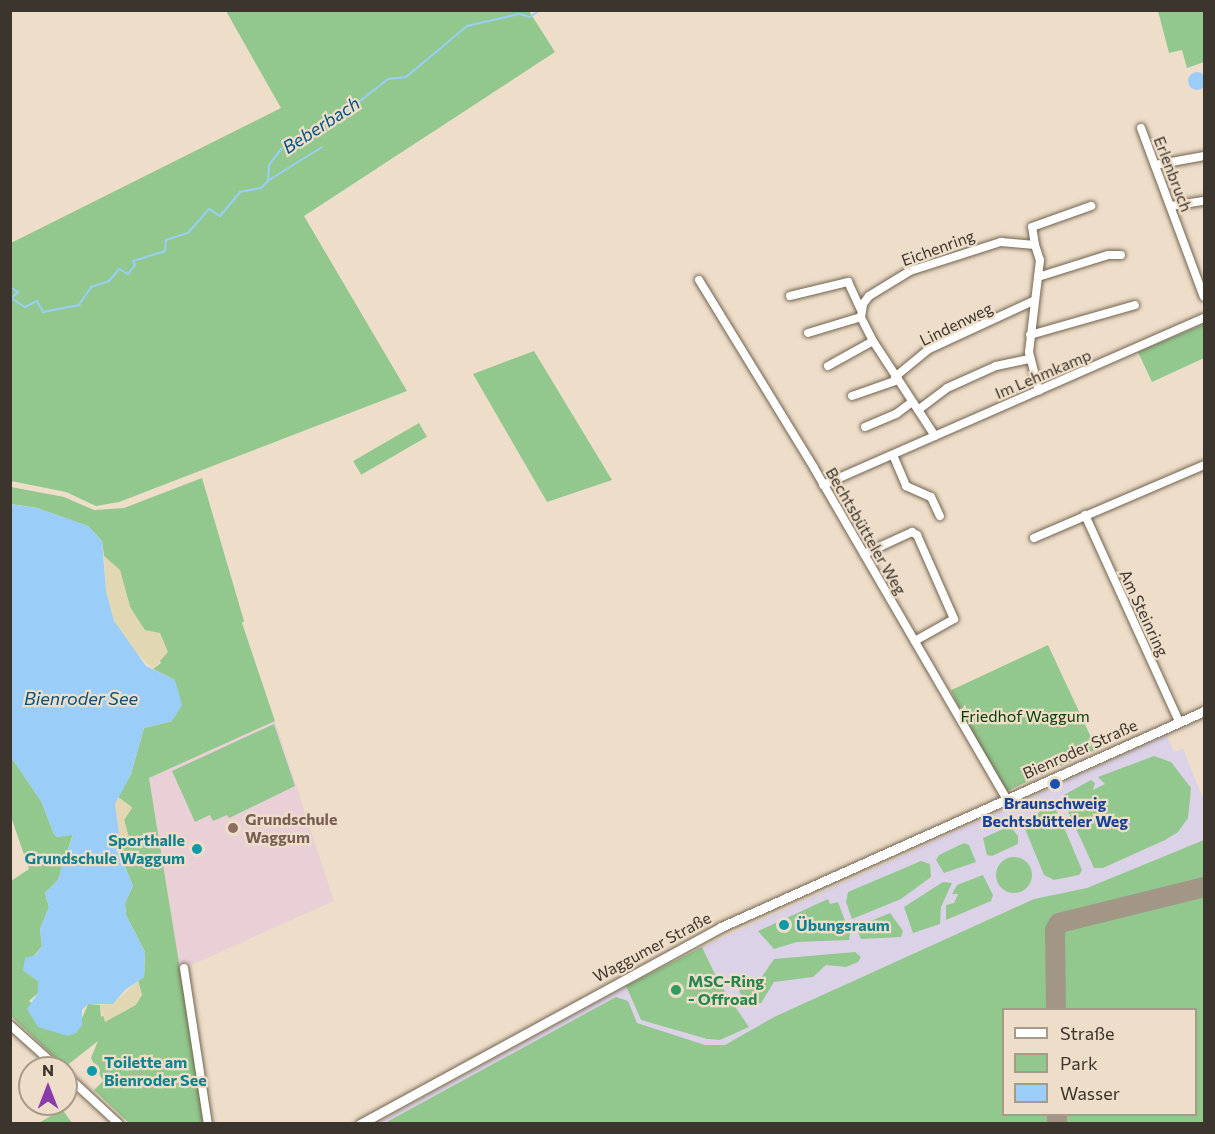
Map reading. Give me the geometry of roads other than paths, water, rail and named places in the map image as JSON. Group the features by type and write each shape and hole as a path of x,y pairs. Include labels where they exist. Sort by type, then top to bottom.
{"street":[{"name":"Erlenbruch","path":"1141,128 1204,297"},
{"path":"1155,165 1204,156"},
{"path":"1171,206 1204,201"},
{"path":"1040,391 1030,358 1033,301 1040,260 1032,227 1091,206"},
{"name":"Eichenring","path":"861,314 866,300 880,287 937,260 1001,242 1035,245"},
{"path":"1038,277 1108,255 1120,255"},
{"name":"Bechtsbütteler Weg","path":"699,280 864,554 1006,798"},
{"path":"790,296 848,282 873,341 935,436"},
{"name":"Lindenweg","path":"896,379 929,349 1033,301"},
{"path":"1030,335 1135,305"},
{"path":"808,333 861,314"},
{"name":"Im Lehmkamp","path":"823,485 1204,318"},
{"path":"828,366 873,341"},
{"path":"918,410 946,388 996,366 1030,358"},
{"path":"852,396 896,379"},
{"path":"865,428 896,414 912,402"},
{"path":"893,455 906,486 931,497 940,516"},
{"path":"1034,538 1204,465"},
{"name":"Am Steinring","path":"1085,515 1179,722"},
{"path":"864,554 912,532 917,535 954,619 915,641"},
{"name":"Bienroder Straße","path":"968,815 1204,711"},
{"name":"Waggumer Straße","path":"360,1124 721,927 968,815"},
{"path":"184,968 208,1124"},
{"path":"10,1024 45,1056"},
{"path":"78,1086 119,1124"}],"water":[{"path":"1193,72 1201,72 1206,77 1204,88 1193,90 1188,85 1188,77"},
{"name":"Bienroder See","path":"10,504 37,508 88,526 102,541 106,591 114,621 146,666 175,680 182,705 172,721 144,728 131,774 115,804 120,841 116,846 133,886 125,903 126,915 145,952 144,977 125,990 113,1004 88,1004 82,1010 82,1025 76,1033 68,1036 38,1027 27,1009 38,993 38,981 23,970 25,958 36,955 42,946 40,929 49,907 45,893 58,880 73,835 57,837 54,834 41,801 11,757"}],"waterway":[{"name":"Beberbach","path":"10,287 18,292 11,298 25,307 37,301 43,312 79,305 91,287 109,281 119,269 128,274 135,265 133,261 165,251 166,240 188,233 209,209 220,216 240,192 261,188 268,181 269,165 281,149 350,109 388,79 406,77 467,26 519,14 530,17 540,10"},
{"path":"269,180 322,147"}],"place":[{"name":"Braunschweig Bechtsbütteler Weg","path":"1055,784"},
{"name":"Grundschule Waggum","path":"233,828"},
{"name":"Sporthalle Grundschule Waggum","path":"197,849"},
{"name":"Übungsraum","path":"784,925"},
{"name":"MSC-Ring - Offroad","path":"676,990"},
{"name":"Toilette am Bienroder See","path":"92,1071"}],"park label":[{"name":"Friedhof Waggum","path":"1025,716"}]}
